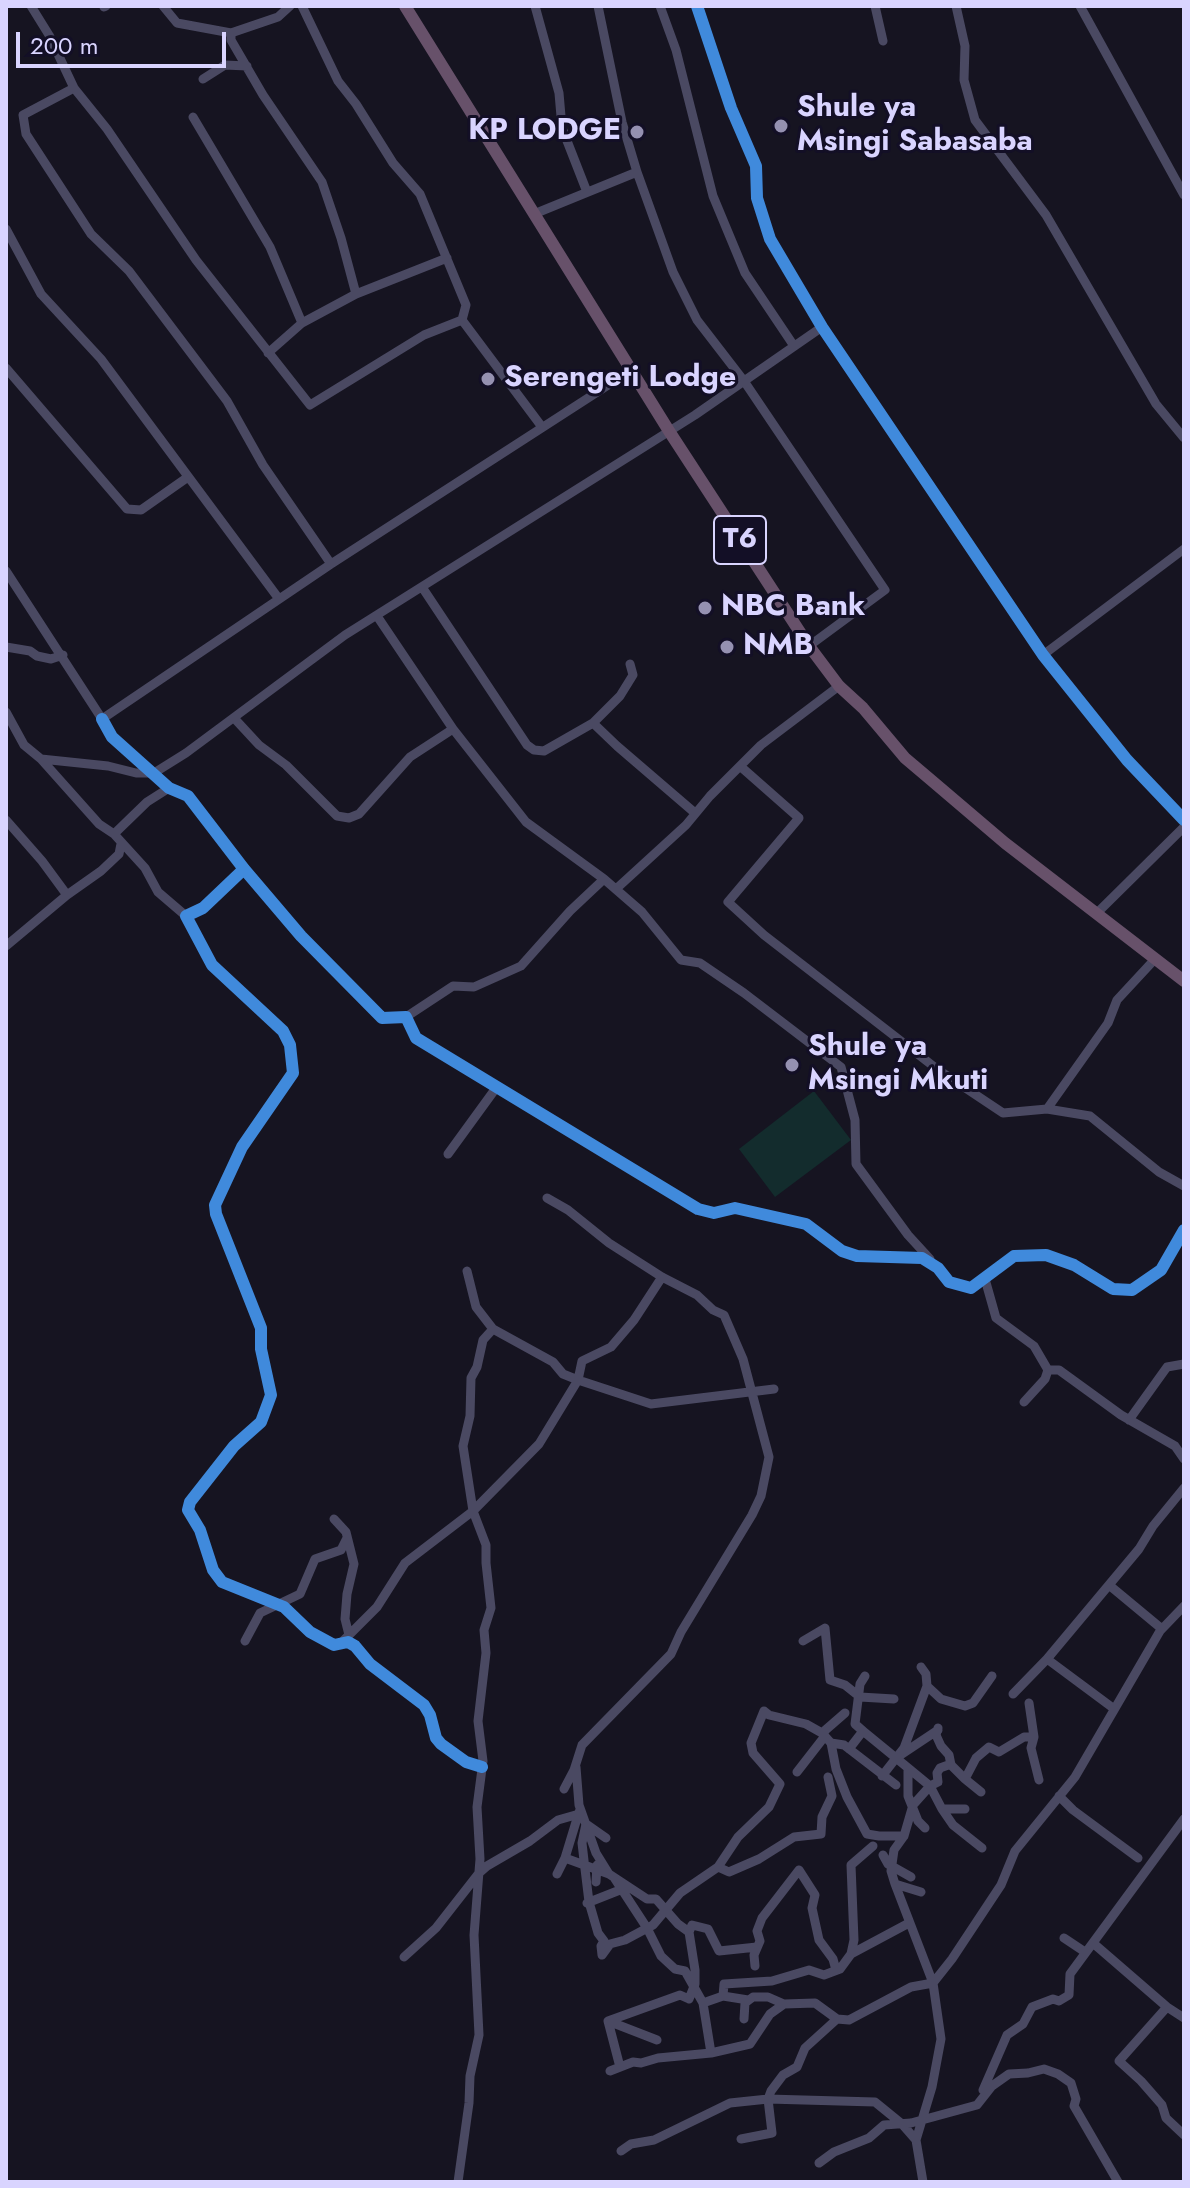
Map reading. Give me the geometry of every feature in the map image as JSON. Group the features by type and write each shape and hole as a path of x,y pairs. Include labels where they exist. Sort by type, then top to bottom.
{"highway":[{"name":"T6","path":"405,6 669,431 809,646 839,686 863,708 905,758 1005,843 1184,981"}],"street":[{"path":"31,6 49,35 74,88 107,129 196,260 310,405 424,335 462,320"},
{"path":"163,6 177,23 231,33 278,17 290,6"},
{"path":"302,6 338,81 393,163 420,194 466,305 462,320"},
{"path":"535,6 559,93 562,128 587,192"},
{"path":"598,6 622,122 673,272 697,320 744,381 885,590 809,646"},
{"path":"660,6 676,50 713,196 745,273 794,346"},
{"path":"697,6 731,108 756,166 757,198 770,239 822,327 1043,655 1127,760 1184,820"},
{"path":"875,6 883,41"},
{"path":"956,6 965,46 964,80 975,120 1046,215 1156,404 1184,438"},
{"path":"1080,6 1184,195"},
{"path":"231,33 231,40 263,95 322,182 356,294"},
{"path":"203,79 225,65 247,66"},
{"path":"74,88 23,115 26,134 91,234 129,271 227,401 263,465 331,564"},
{"path":"193,117 270,247 302,323"},
{"path":"534,214 637,172"},
{"path":"6,229 41,294 101,359 279,599"},
{"path":"268,353 302,323 356,294 447,258"},
{"path":"462,320 542,427"},
{"path":"41,759 154,773 186,753 345,635 669,431 822,327"},
{"path":"6,368 123,507 141,510 188,477"},
{"path":"102,719 331,564 633,369"},
{"path":"1043,655 1183,551"},
{"path":"6,571 63,655 112,737 169,788 188,796 301,936 382,1018 406,1017 453,986 474,987 521,966 570,911 604,879"},
{"path":"422,587 527,745 534,750 544,751 593,723 620,696 633,675 630,664"},
{"path":"377,616 453,729 526,822 616,889 664,936 681,960 700,963 841,1067 855,1120 856,1164 908,1235 949,1282 971,1288 1014,1256 1046,1255 1074,1265 1113,1289 1132,1290 1161,1270 1184,1230"},
{"path":"6,647 51,659 63,655"},
{"path":"616,889 686,825 761,745 839,686"},
{"path":"6,712 16,735 145,868 158,892 186,916 212,965 283,1031 290,1045 293,1073 242,1147 215,1205 261,1328 261,1349 271,1395 261,1422 234,1446 190,1502 188,1510 200,1530 213,1570 222,1582 277,1604 296,1616 310,1632 334,1645 346,1638 377,1607 405,1563 473,1511 539,1444 578,1380 582,1361 611,1347 647,1302 662,1277"},
{"path":"234,718 337,816 349,818 359,814 410,757 453,729"},
{"path":"593,723 695,813"},
{"path":"740,766 799,818 728,902 764,935 937,1069 1003,1113 1047,1109 1090,1116 1159,1172 1184,1186"},
{"path":"114,834 147,802 169,788"},
{"path":"6,820 67,895"},
{"path":"1097,913 1184,827"},
{"path":"6,946 101,871 119,854 121,844"},
{"path":"186,916 203,908 244,869"},
{"path":"1047,1109 1108,1023 1117,1000 1155,959"},
{"path":"406,1017 416,1038 698,1209 714,1213 735,1208 806,1224 842,1251 857,1256 922,1258 938,1268"},
{"path":"448,1154 496,1088"},
{"path":"547,1198 662,1277 697,1295 713,1310 724,1315 753,1392 769,1457 761,1496 671,1654 582,1745 564,1789"},
{"path":"467,1271 476,1307 493,1329 553,1362 563,1374 578,1380 651,1404 774,1389"},
{"path":"985,1279 996,1318 1034,1346 1048,1370 1045,1379 1024,1402"},
{"path":"458,2182 470,2076 479,2035 474,1935 479,1873 477,1807 482,1767 478,1721 486,1664 484,1630 491,1608 486,1545 473,1511 463,1446 470,1416 471,1378 477,1367 483,1340 493,1329"},
{"path":"1129,1420 1167,1367 1184,1364"},
{"path":"1048,1370 1059,1370 1129,1420 1175,1446 1184,1459"},
{"path":"1013,1694 1047,1659 1139,1549 1184,1488"},
{"path":"334,1519 346,1532 354,1564 345,1619 348,1642 370,1664 424,1705 441,1744 466,1762 482,1767"},
{"path":"245,1641 260,1613 300,1594 315,1559 341,1550 347,1538"},
{"path":"1109,1585 1162,1629"},
{"path":"744,2019 748,2000 768,1997 784,2004 815,2003 837,2019 849,2020 911,1987 933,1983 1001,1885 1015,1851 1084,1762 1162,1629 1184,1606"},
{"path":"803,1641 825,1628 830,1680 845,1685 860,1697 894,1699"},
{"path":"1047,1659 1113,1708"},
{"path":"882,1776 904,1748 927,1686 926,1674 921,1667"},
{"path":"865,1676 860,1684 855,1724 930,1786 953,1825 982,1848"},
{"path":"927,1686 941,1699 965,1706 973,1703 992,1676"},
{"path":"1029,1703 1034,1737 1031,1748 1039,1780"},
{"path":"586,1824 582,1843 586,1903 604,1941 602,1955 610,1944 625,1940 660,1919 680,1893 718,1867 738,1837 769,1807 780,1784 753,1753 751,1743 764,1711 806,1724 849,1749 896,1785"},
{"path":"797,1772 845,1713"},
{"path":"896,1758 938,1729 936,1735 951,1764 981,1792"},
{"path":"849,1749 863,1731"},
{"path":"826,1737 847,1797 867,1834 904,1836"},
{"path":"965,1779 976,1758 989,1747 999,1752 1024,1737 1034,1737"},
{"path":"557,1874 579,1810 576,1764"},
{"path":"923,2182 916,2140 941,2046 933,1983 895,1884 892,1864 894,1850 904,1836 913,1805 930,1786 938,1782 940,1768 951,1764"},
{"path":"908,1768 908,1796 918,1821 925,1828"},
{"path":"828,1777 833,1820"},
{"path":"718,1867 729,1872 759,1859 794,1837 821,1834 822,1817 832,1796"},
{"path":"1059,1796 1138,1858"},
{"path":"942,1809 965,1809"},
{"path":"579,1810 597,1863 596,1882"},
{"path":"404,1957 436,1928 479,1873 558,1820 579,1810"},
{"path":"977,2105 1007,2035 1023,2024 1032,2007 1053,1999 1059,2001 1069,1995 1070,1974 1184,1819"},
{"path":"586,1824 606,1838"},
{"path":"851,1954 854,1940 851,1865 873,1846"},
{"path":"883,1855 888,1864 911,1877"},
{"path":"565,1858 584,1864 597,1863 624,1888 661,1956 675,1969 685,1971 703,2003 711,2053"},
{"path":"755,1966 754,1955 760,1941 757,1931 762,1918 799,1870 815,1895 812,1908 819,1940 833,1959 836,1970"},
{"path":"895,1884 921,1892"},
{"path":"586,1903 624,1888 647,1899 656,1899 689,1932"},
{"path":"723,1996 724,1984 772,1981 809,1970 824,1975 836,1970 851,1954 909,1923"},
{"path":"608,2021 680,1995 689,1999 695,1970 689,1932 692,1925 708,1929 719,1951 757,1947"},
{"path":"1064,1938 1085,1952"},
{"path":"1093,1943 1184,2018"},
{"path":"703,2003 723,1996 748,2000"},
{"path":"608,2021 615,2069 658,2058 711,2053 750,2044 770,2014 784,2004"},
{"path":"1167,2007 1119,2061 1141,2081 1162,2105 1166,2118 1184,2135"},
{"path":"741,2139 772,2133 768,2099 783,2075 797,2067 805,2048 837,2019"},
{"path":"608,2021 657,2040"},
{"path":"819,2163 834,2152 869,2138 884,2125 902,2124 977,2105 992,2086 1009,2074 1044,2069 1071,2083 1076,2099 1074,2106 1118,2182"},
{"path":"621,2151 631,2144 654,2140 730,2103 768,2099 875,2102 916,2140"}],"green space":[{"path":"814,1091 851,1140 775,1197 739,1149"}],"cycle path":[{"path":"697,6 731,108 756,166 757,198 770,239 822,327 1043,655 1127,760 1184,820"},
{"path":"102,719 112,737 169,788 188,796 301,936 382,1018 406,1017 416,1038 698,1209 714,1213 735,1208 806,1224 842,1251 857,1256 922,1258 938,1268 949,1282 971,1288 1014,1256 1046,1255 1074,1265 1113,1289 1132,1290 1161,1270 1184,1230"},
{"path":"244,869 203,908 186,916 212,965 283,1031 290,1045 293,1073 242,1147 215,1205 261,1328 261,1349 271,1395 261,1422 234,1446 190,1502 188,1510 200,1530 213,1570 222,1582 284,1607 310,1632 334,1645 348,1642 355,1646 370,1664 424,1705 441,1744 466,1762 482,1767"}],"place":[{"name":"Shule ya Msingi Sabasaba","path":"781,126"},
{"name":"KP LODGE","path":"637,132"},
{"name":"Serengeti Lodge","path":"488,379"},
{"name":"NBC Bank","path":"705,608"},
{"name":"NMB","path":"727,647"},
{"name":"Shule ya Msingi Mkuti","path":"792,1065"}]}
